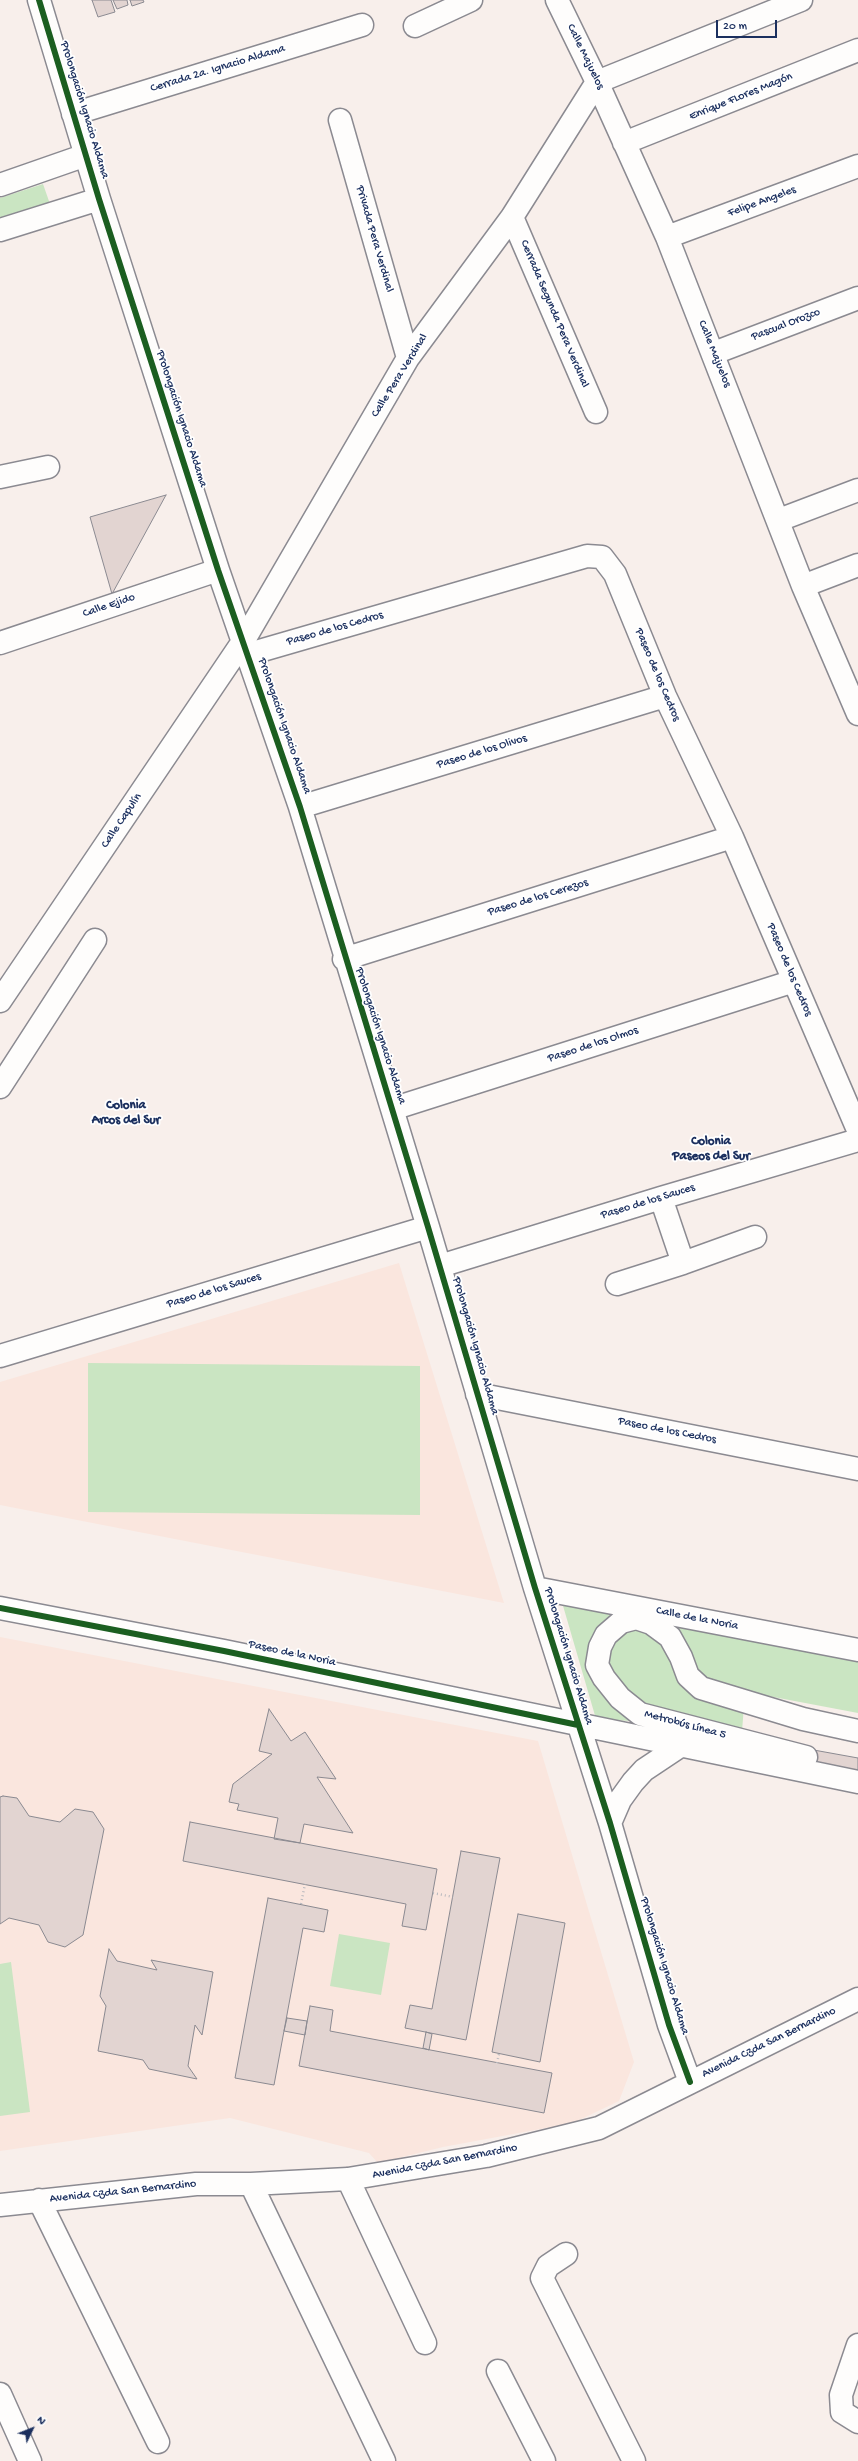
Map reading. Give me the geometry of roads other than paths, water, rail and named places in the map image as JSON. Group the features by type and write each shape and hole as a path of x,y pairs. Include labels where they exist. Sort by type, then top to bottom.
{"street":[{"name":"Prolongación Ignacio Aldama","path":"39,0 99,199 218,570 246,647 300,807 344,958 440,1266 535,1588 610,1823 669,2025 690,2082"},
{"path":"416,26 471,0"},
{"name":"Calle Majuelos","path":"557,0 597,82 667,237 714,353 803,586 852,685 858,714"},
{"path":"597,82 801,0"},
{"name":"Cerrada 2a. Ignacio Aldama","path":"73,114 362,25"},
{"name":"Enrique FLores Magón","path":"624,143 858,50"},
{"name":"Calle Pera Verdinal","path":"246,647 408,358 512,217 597,82"},
{"name":"Privada Pera Verdinal","path":"340,120 408,358"},
{"path":"0,184 86,155"},
{"name":"Felipe Angeles","path":"667,237 858,166"},
{"path":"0,230 99,199"},
{"name":"Cerrada Segunda Pera Verdinal","path":"512,217 596,412"},
{"name":"Pascual Orozco","path":"714,353 858,298"},
{"path":"0,477 48,467"},
{"path":"779,520 858,490"},
{"name":"Paseo de los Cedros","path":"246,647 587,556 602,557 615,574 665,696 732,837 858,1130"},
{"path":"803,586 858,565"},
{"name":"Calle Ejido","path":"0,643 218,570"},
{"name":"Calle Capulín","path":"0,1001 246,647"},
{"name":"Paseo de los Olivos","path":"300,807 665,696"},
{"name":"Paseo de los Cerezos","path":"344,958 732,837"},
{"path":"0,1087 95,940"},
{"name":"Paseo de los Olmos","path":"392,1109 794,981"},
{"name":"Paseo de los Sauces","path":"440,1266 661,1198 858,1140"},
{"path":"661,1198 683,1263"},
{"name":"Paseo de los Sauces","path":"0,1356 428,1227"},
{"path":"617,1284 683,1263 755,1237"},
{"name":"Paseo de los Cedros","path":"477,1394 858,1469"},
{"name":"Calle de la Noria","path":"535,1588 858,1650"},
{"name":"Paseo de la Noria","path":"0,1608 224,1651 578,1725"},
{"name":"Metrobús Línea 5","path":"858,1731 804,1720 701,1688 688,1676 681,1657 670,1637 651,1623 636,1618 621,1622 606,1635 600,1647 597,1665 604,1678 620,1698 640,1714 795,1754 858,1767"},
{"path":"578,1725 858,1782"},
{"path":"610,1823 620,1800 633,1782 644,1770 680,1746"},
{"name":"Avenida Czda San Bernardino","path":"0,2205 196,2184 251,2184 348,2179 486,2156 599,2128 858,1999"},
{"path":"348,2179 425,2343"},
{"path":"251,2184 384,2461"},
{"path":"39,2200 158,2442"},
{"path":"566,2254 548,2266 542,2278 634,2461"},
{"path":"858,2345 841,2395 842,2412 858,2422"},
{"path":"498,2371 544,2461"},
{"path":"0,2394 30,2461"}],"district":[{"name":"Colonia Arcos del Sur","path":"126,1114"},
{"name":"Colonia Paseos del Sur","path":"711,1150"}]}
